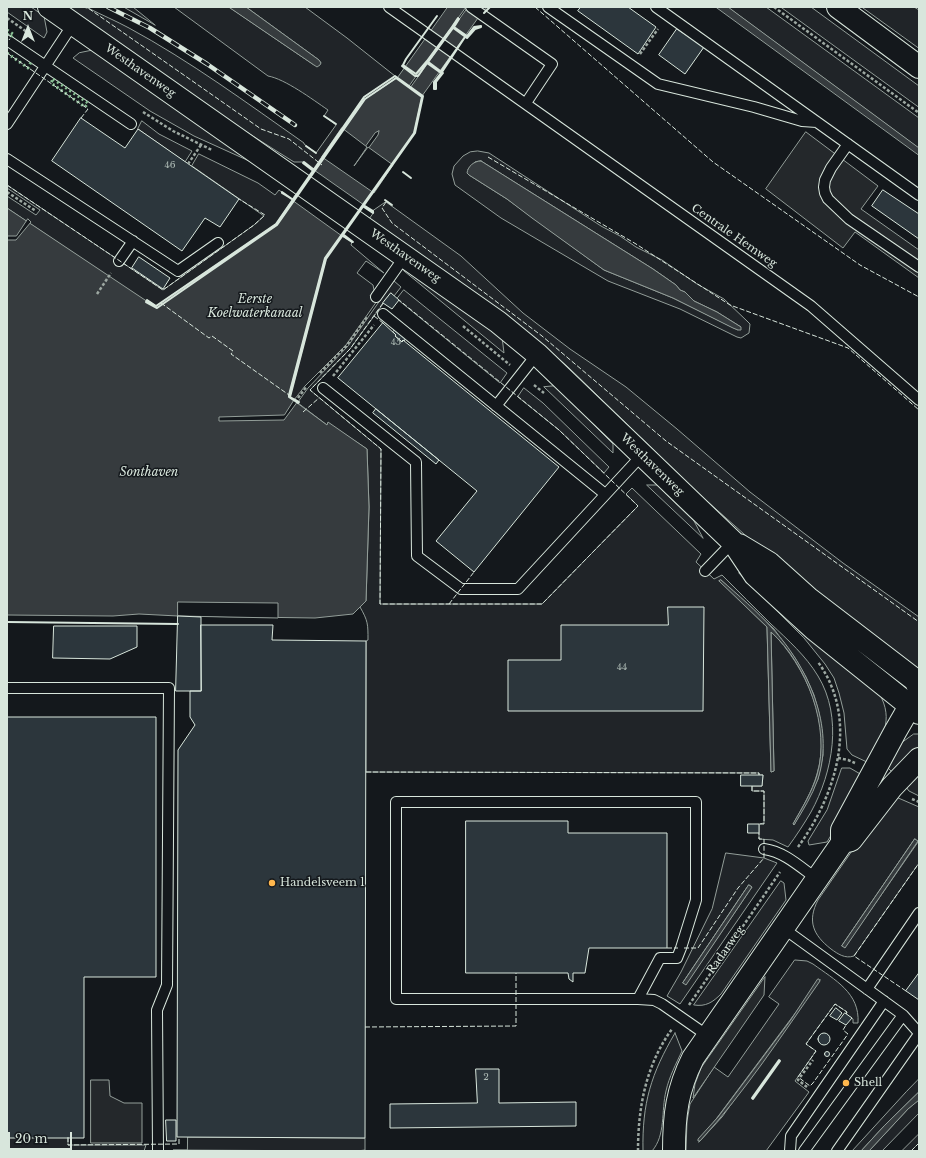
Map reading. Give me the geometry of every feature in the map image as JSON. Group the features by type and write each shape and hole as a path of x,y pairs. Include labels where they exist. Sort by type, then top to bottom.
{"street":[{"name":"Westhavenweg","path":"49,7 498,322 537,354 733,542 769,564 808,598 915,680 917,701"},
{"path":"838,7 919,66"},
{"path":"674,1151 676,1107 682,1082 693,1058 842,843 842,830 917,701"},
{"path":"842,843 851,840 892,787 919,759"}],"lane":[{"name":"Centrale Hemweg","path":"389,7 811,306 919,400"},
{"path":"471,7 552,64 526,103"},
{"path":"548,7 658,84 802,121 818,122"},
{"path":"656,7 919,195"},
{"path":"7,124 73,24"},
{"path":"7,40 131,124"},
{"path":"848,144 831,168 825,180 824,187 828,199 849,219 919,266"},
{"path":"7,159 178,271 218,243"},
{"path":"119,261 132,241"},
{"path":"376,297 405,256"},
{"path":"383,314 605,494"},
{"path":"496,406 537,354"},
{"path":"323,388 416,462 417,556 461,589 518,589 642,456"},
{"path":"705,571 733,542"},
{"path":"7,688 169,688 167,985 157,1010 158,1151"},
{"path":"638,999 660,958 677,958 692,914 696,900 696,802 396,802 396,999 654,1000 708,1036"},
{"path":"764,849 779,853 817,879"},
{"path":"867,989 919,913"},
{"path":"783,928 903,1015 919,1033 837,1151"},
{"path":"790,1151 790,1136 884,1002"},
{"path":"804,1151 903,1015"}],"path":[{"path":"774,7 919,113"},
{"path":"632,66 668,15"},
{"path":"7,18 55,51"},
{"path":"140,110 173,131 218,153"},
{"path":"188,164 201,145"},
{"path":"7,192 36,211"},
{"path":"97,294 119,261"},
{"path":"316,377 347,345 379,300 376,297"},
{"path":"323,388 383,314"},
{"path":"298,398 311,382"},
{"name":"Radarweg","path":"638,1151 640,1112 647,1077 656,1055 668,1034 810,830 828,795 838,758"},
{"path":"813,1060 798,1080 819,1096"}],"shaded area":[{"path":"7,7 31,7 44,16 47,32 44,38 7,12"},
{"path":"66,7 88,8 124,25 152,41 218,83 316,153 336,125 324,116 328,110 290,85 268,76 174,7 229,7 314,65 321,63 319,60 246,7 305,7 395,76 364,97 314,170 304,162 294,162 229,121"},
{"path":"124,7 133,7 155,25"},
{"path":"728,7 766,7 919,118 919,148"},
{"path":"781,7 811,7 919,86 919,107"},
{"path":"862,7 914,7 919,10 919,48"},
{"path":"94,50 258,165 194,136 150,111 73,58 79,53"},
{"path":"142,121 159,134 192,151 185,162 138,129"},
{"path":"806,132 878,186 861,209 919,250 919,278 855,232 843,248 766,189"},
{"path":"478,151 489,153 601,226 620,236 636,247 662,260 697,284 724,299 750,324 749,333 741,338 737,337 680,309 608,281 501,218 455,185 452,174 454,166 463,156 470,152","holes":["481,161 676,285 680,290 685,292 694,301 717,312 741,327 738,330 673,298 604,270 507,199 469,175 468,169 475,162"]},
{"path":"199,154 258,183 275,195 279,190 292,200 276,224 156,306 147,300 146,302 7,208 7,196 36,215 40,210 7,188 7,185 163,290 254,225 264,216 192,166"},
{"path":"386,202 461,256 523,313 570,349 626,387 750,492 843,563 919,617 919,678 772,559 699,494 567,366 546,348 369,219 374,212 373,211"},
{"path":"342,236 352,242 351,245 384,273 366,261 357,273 373,285 374,290 370,296 377,301 346,345 305,386 294,400 290,397 326,259"},
{"path":"406,268 502,337 504,353 404,271"},
{"path":"394,281 401,287 394,296 391,293 350,349 310,390 381,449 380,604 542,604 638,506 626,494 632,488 701,554 696,562 714,579 722,575 796,648 818,676 826,692 831,709 833,727 832,744 825,780 811,812 788,847 773,840 759,839 759,824 764,823 764,791 752,791 752,786 762,786 763,775 759,775 759,773 366,772 366,641 368,640 368,630 366,619 360,607 366,601 369,507 367,449 328,423 327,425 298,403 308,388 348,346","holes":["721,580 774,629 795,658 806,677 814,695 822,731 823,755 818,779 794,825 793,824 815,781 821,755 821,736 813,697 795,662 784,645 771,631 774,771 771,772 767,627 720,581"]},
{"path":"404,290 507,373 500,383 397,299"},
{"path":"555,386 613,444 613,453 544,387"},
{"path":"524,388 543,403 609,467 604,473 559,430 518,397"},
{"path":"647,485 657,485 694,521 703,538"},
{"path":"739,573 743,574 879,693 884,703 886,721 882,737 869,763 852,755 847,749 844,713 839,693 834,678 825,664 804,638"},
{"path":"914,734 919,734 919,746 893,773 888,768 900,744"},
{"path":"842,768 850,768 862,775 839,822 827,842 809,845 808,841 827,810"},
{"path":"919,771 919,796 909,791 906,787"},
{"path":"896,797 919,807 919,863 854,956 845,956 831,949 816,933 813,915 818,900 872,822","holes":["915,839 918,842 845,947 842,946"]},
{"path":"726,853 764,858 777,863 680,1004 667,996 681,972 712,909","holes":["749,885 752,887 686,984 683,983"]},
{"path":"781,881 784,883 786,900 721,994 709,1003 694,1005"},
{"path":"795,960 807,961 837,982 850,995 855,1003 858,1013 858,1023 853,1023 853,1019 846,1014 847,1012 835,1004 806,1044 816,1051 795,1081 809,1092 766,1151 686,1151 687,1121 690,1104 714,1067 728,1077 779,1004 769,997","holes":["820,980 722,1117 699,1142"]},
{"path":"765,977 764,995 693,1098 695,1084 701,1068"},
{"path":"675,1033 682,1051 667,1086 659,1138 652,1151 643,1151 646,1103 654,1076"},
{"path":"919,1079 919,1092 861,1151 852,1151 906,1092"},
{"path":"91,1080 109,1080 110,1096 124,1103 142,1103 142,1143 91,1143"},
{"path":"919,1100 919,1113 882,1151 869,1151 908,1109"},
{"path":"919,1134 919,1143 911,1151 902,1151"},
{"path":"7,1137 68,1137 68,1145 146,1145 144,1151 7,1151"},
{"path":"188,1137 365,1138 365,1150 357,1151 173,1150 187,1150"}],"water":[{"path":"229,7 246,7 319,60 321,63 320,65 317,67"},
{"name":"Sonthaven","path":"448,7 466,7 409,86 410,88 468,7 487,7 422,96 414,133 325,258 289,395 289,397 327,425 328,422 367,449 369,507 366,601 353,614 315,618 139,614 113,616 7,615 7,208 157,308 161,303 277,225 365,99 397,78","holes":["379,131 378,135 350,174 347,172 375,133"]},
{"path":"716,7 728,7 919,148 919,155"},
{"path":"481,161 653,269 676,285 680,290 685,292 694,301 717,312 741,327 741,330 733,328 673,298 604,270 507,199 467,173 472,164"},
{"path":"721,580 760,615 785,644 807,679 815,698 823,739 822,759 816,785 794,825 793,824 815,781 821,757 821,737 813,698 795,661 784,645 771,632 774,771 771,772 767,627 719,581"},
{"path":"915,839 918,841 845,948 842,946"},
{"path":"749,885 752,887 686,985 683,983"},
{"path":"818,979 820,981 748,1083 717,1122 700,1141 698,1141 698,1139 718,1117 790,1021"},
{"path":"919,1092 919,1100 908,1109 869,1151 861,1151 884,1126"}],"pier":[{"path":"342,128 367,147 354,166 368,147 393,165 374,193 322,157"},
{"path":"314,170 364,205 342,236 292,200"},
{"path":"28,219 31,222 16,240 7,240 7,236 16,236"},
{"path":"295,399 298,401 284,420 219,421 219,417 284,415"},
{"path":"178,602 278,603 278,618 178,616"}],"building":[{"path":"581,7 628,7 656,27 638,54 578,11"},
{"path":"677,29 704,47 685,74 659,55"},
{"path":"81,118 125,148 138,129 239,199 220,227 205,218 182,251 52,161"},
{"path":"883,190 919,214 919,239 872,206"},
{"path":"139,257 170,278 163,289 132,268"},
{"path":"391,293 399,300 392,309 383,303"},
{"path":"383,323 402,342 403,340 559,467 474,572 436,541 477,491 338,378"},
{"path":"396,329 406,338 404,341 403,340 402,342 395,336 396,335 393,332"},
{"path":"376,409 439,460 436,464 373,413"},
{"path":"668,607 704,607 703,711 508,711 508,660 561,660 561,625 668,625"},
{"path":"178,616 201,617 201,691 176,691"},
{"name":"Handelsveem 1","path":"201,625 273,625 272,640 366,641 365,1138 177,1137 178,750 195,725 190,717 190,691 201,691"},
{"path":"54,626 137,626 137,647 110,659 53,658"},
{"path":"7,717 156,717 156,977 84,977 84,1138 7,1138"},
{"path":"741,775 763,775 762,786 741,786"},
{"path":"466,821 568,821 568,833 667,833 667,948 589,948 585,973 573,973 573,982 569,979 568,973 466,973"},
{"path":"748,824 759,824 759,833 748,833"},
{"path":"919,973 919,1000 906,991"},
{"path":"836,1008 842,1013 837,1020 830,1016"},
{"path":"845,1013 852,1018 846,1025 839,1021"},
{"path":"824,1033 828,1035 830,1039 828,1043 824,1045 820,1043 818,1039 820,1035"},
{"path":"825,1052 829,1052 829,1056 825,1056"},
{"path":"476,1069 499,1069 499,1103 576,1102 576,1126 390,1128 390,1104 477,1103"},
{"path":"166,1120 176,1120 176,1141 167,1141"}],"railway":[{"path":"108,7 150,28 207,64 295,125"}],"hedge":[{"path":"7,30 13,34"},
{"path":"7,34 11,37 13,34"},
{"path":"7,53 28,68 31,62 30,61"},
{"path":"53,79 88,103 85,107 51,83 53,79"}],"fence":[{"path":"82,7 88,8 261,129 289,139 322,165"},
{"path":"535,7 713,162 860,265 919,297"},
{"path":"7,34 11,37 9,40"},
{"path":"7,53 88,109 81,118"},
{"path":"488,157 636,244 730,305 848,348 919,410"},
{"path":"7,185 163,290 254,225 265,215 239,199"},
{"path":"386,202 382,208 392,223 542,336 666,441 919,622"},
{"path":"383,303 350,349 310,390 381,449 380,604 542,604 638,506 559,430 399,300"},
{"path":"161,303 209,338 212,336 233,351 231,354 289,395"},
{"path":"374,316 383,323"},
{"path":"303,412 319,398"},
{"path":"449,604 474,572"},
{"path":"366,772 759,773 759,775"},
{"path":"752,786 752,791 764,791 764,824 759,824"},
{"path":"684,948 698,948 738,888 764,858 764,839 759,839 759,833"},
{"path":"906,991 854,956 919,863"},
{"path":"667,948 678,948"},
{"path":"365,1027 516,1026 516,973"},
{"path":"846,1014 847,1012 835,1004 806,1044 816,1051 798,1077 810,1086 848,1034 843,1030 846,1025"},
{"path":"68,1137 68,1145 179,1144 179,1137"},
{"path":"911,1151 919,1143"}],"wall":[{"path":"484,13 490,7"},
{"path":"403,65 437,16"},
{"path":"458,18 459,19 454,27 467,36 474,27 481,27 475,29 467,38 452,27 458,18"},
{"path":"452,27 453,28 428,62 427,61 452,27"},
{"path":"465,37 442,72 441,71 465,37"},
{"path":"427,61 443,73 436,82 436,89 434,89 434,82 441,73 427,63 418,76 415,76 402,66 403,65 416,74 427,61"},
{"path":"395,76 423,96 415,133 326,259 290,397 299,402 298,403 289,397 289,395 325,258 414,133 422,97 396,78 365,99 277,225 157,308 146,302 147,300 156,306 276,224 364,97 395,76"},
{"path":"324,116 336,124"},
{"path":"306,146 316,153"},
{"path":"304,162 313,169 312,170 303,163 304,162"},
{"path":"403,172 411,178"},
{"path":"282,192 292,199 282,193 282,192"},
{"path":"385,200 392,205"},
{"path":"365,206 373,211 373,213 364,207 365,206"},
{"path":"344,235 353,242 343,236 344,235"},
{"path":"7,622 178,624"},
{"path":"779,1060 780,1061 753,1099 752,1098 779,1060"}],"place":[{"name":"Handelsveem 1","path":"272,883"},
{"name":"Shell","path":"846,1083"}],"water label":[{"name":"Eerste Koelwaterkanaal","path":"255,307"}]}
